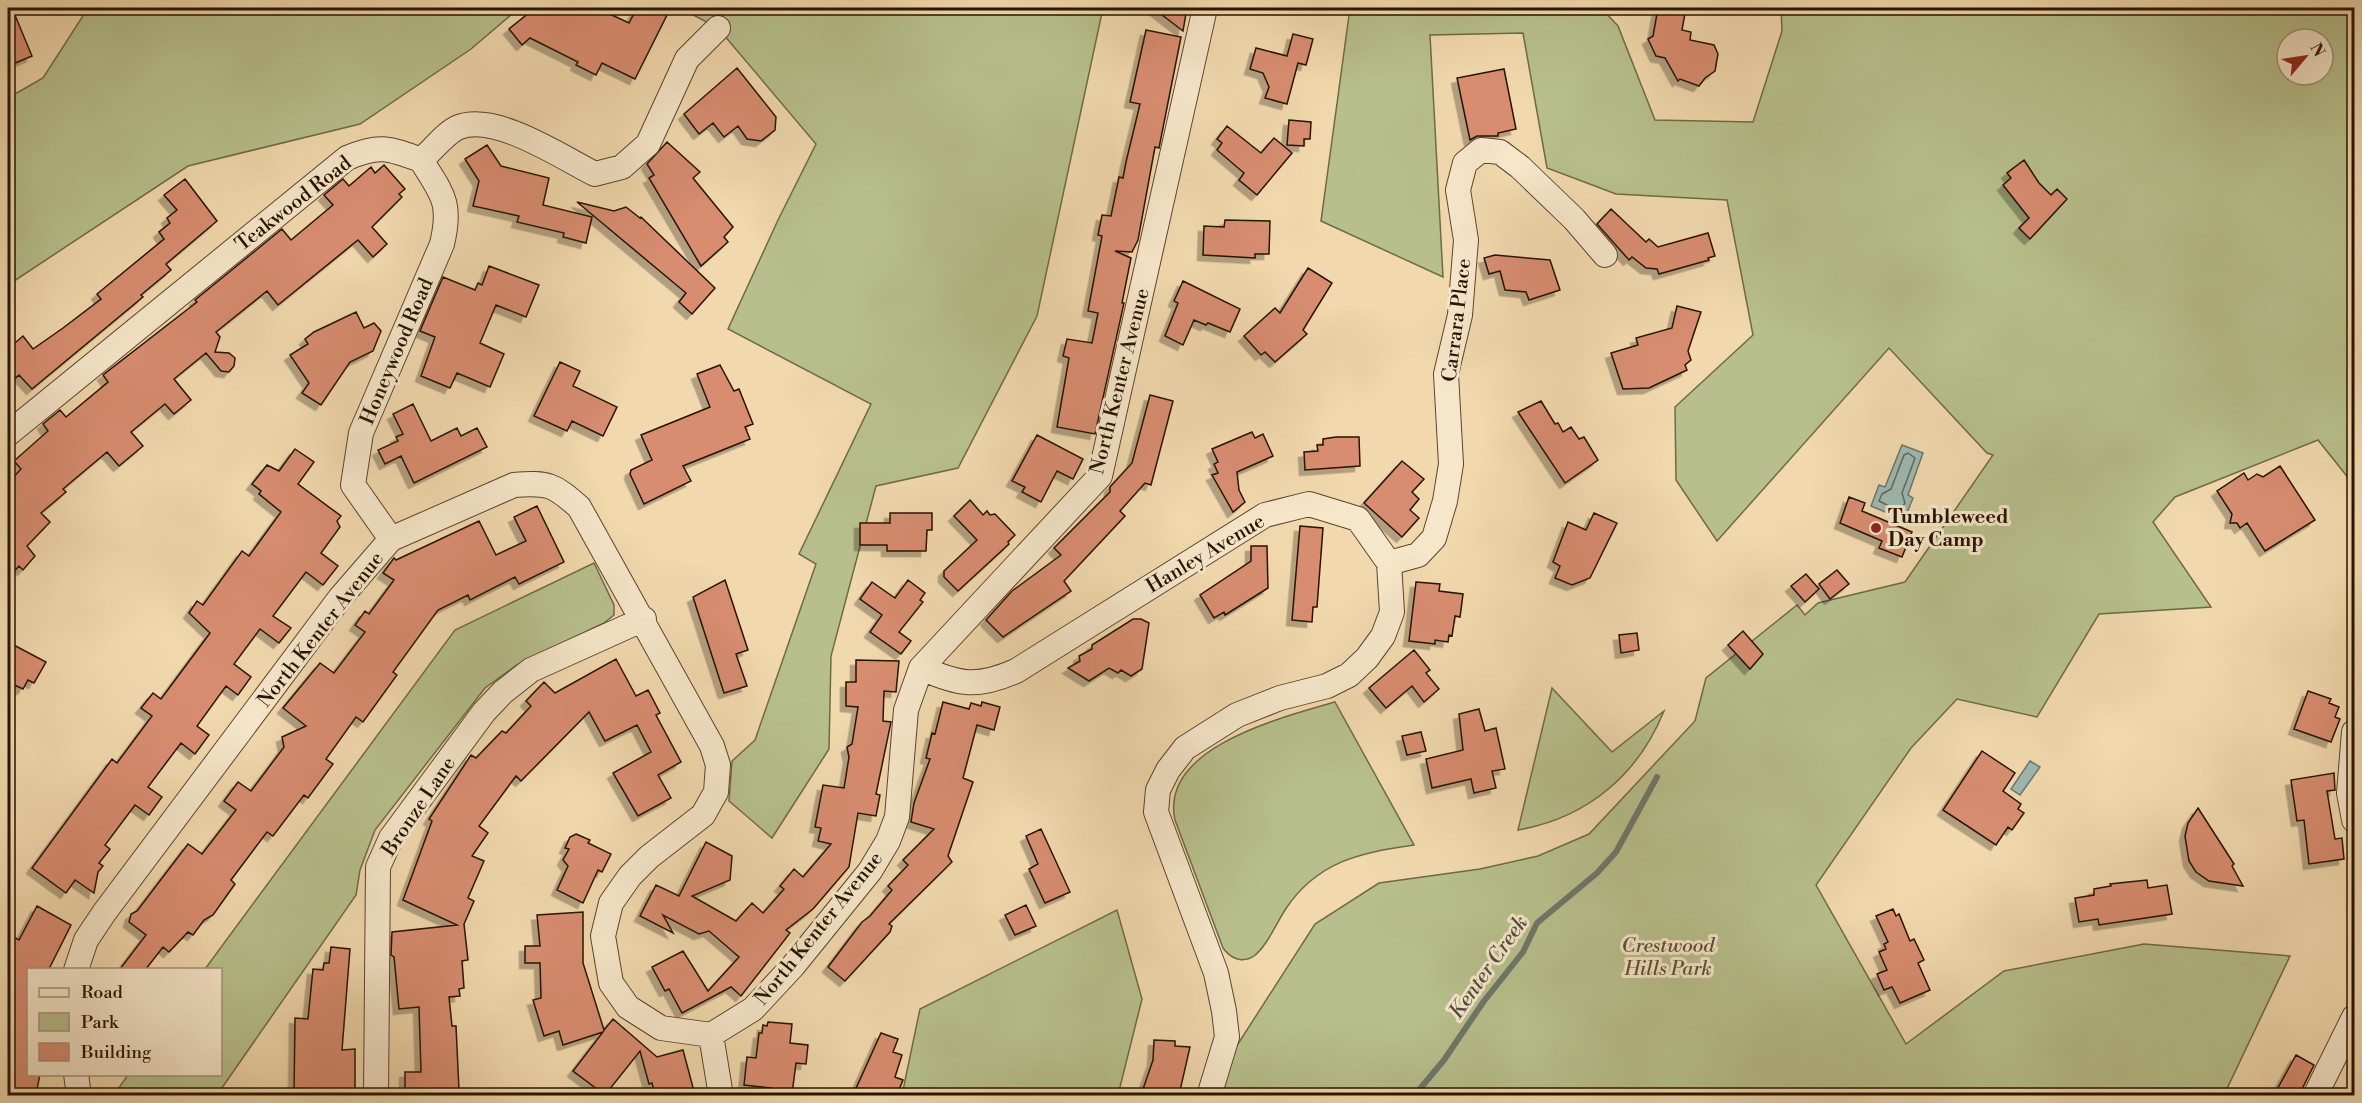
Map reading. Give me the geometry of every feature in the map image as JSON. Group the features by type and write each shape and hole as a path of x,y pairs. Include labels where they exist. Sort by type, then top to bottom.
{"street":[{"name":"North Kenter Avenue","path":"76,968 87,940 104,913 340,598 391,539 514,485 534,483 557,488 579,507 644,619 712,746 718,765 716,792 703,815 648,857 630,876 611,903 603,936 611,982 628,1006 661,1028 711,1035 753,1010 793,966 870,871 888,841 897,817 906,711 921,668 1100,476 1205,8"},
{"path":"421,160 457,127 475,124 501,127 595,174 622,167 648,144 687,60 718,28"},
{"name":"Teakwood Road","path":"8,434 347,158 369,148 397,151 421,160"},
{"name":"Carrara Place","path":"1389,563 1418,555 1434,538 1445,501 1451,464 1446,374 1460,315 1466,240 1458,190 1465,163 1481,150 1500,152 1520,167 1575,219 1605,255"},
{"name":"Honeywood Road","path":"391,539 353,485 361,433 442,244 448,220 445,198 421,160"},
{"name":"Hanley Avenue","path":"921,668 951,681 989,682 1007,675 1265,515 1309,504 1358,519 1389,563"},
{"path":"1209,1095 1227,1037 1224,1011 1216,973 1156,812 1158,790 1168,770 1185,748 1216,726 1280,698 1328,686 1349,675 1367,658 1383,636 1392,612 1389,563"},
{"name":"Bronze Lane","path":"376,1095 378,867 391,838 484,712 503,692 531,670 644,619"},
{"path":"2355,732 2349,792 2355,820"},
{"path":"2315,1095 2355,1017"},
{"path":"711,1035 721,1095"},
{"path":"76,1076 79,1095"}],"green space":[{"path":"88,8 519,8 471,49 360,124 188,166 8,285 8,98 43,78"},
{"path":"680,8 1103,8 1037,316 958,468 876,486 831,656 829,749 772,838 729,801 732,761 755,740 816,564 799,554 871,404 728,329 816,144 718,28"},
{"name":"Crestwood Hills Park","path":"1350,8 1601,8 1618,26 1655,120 1753,122 1782,31 1781,8 2354,8 2354,485 2318,440 2175,497 2153,522 2211,607 2099,614 2037,717 1957,699 1911,748 1816,885 1906,1044 2004,971 2144,944 2290,956 2224,1095 1219,1096 1236,1047 1315,924 1379,883 1480,869 1538,856 1589,834 1695,721 1706,678 1797,605 1805,615 1818,603 1905,582 1993,455 1987,453 1889,348 1717,541 1676,480 1675,407 1753,335 1727,200 1616,194 1547,168 1523,33 1430,35 1443,277 1321,221"},
{"path":"594,563 614,605 614,615 604,623 517,665 485,688 375,830 360,870 356,895 217,1095 113,1096 127,1076 222,1076 222,968 206,968 455,630"},
{"path":"1552,688 1612,752 1664,711 1640,755 1625,774 1607,790 1588,804 1566,815 1518,830"},
{"path":"1335,702 1414,845 1358,856 1325,870 1297,894 1259,952 1245,960 1237,959 1223,948 1175,820 1175,795 1186,773 1205,755 1230,739 1286,716"},
{"path":"1117,910 1142,999 1118,1095 902,1095 920,1009"}],"water":[{"path":"1902,445 1923,453 1908,495 1913,498 1904,520 1871,506 1879,485 1885,487"},
{"path":"2030,761 2040,767 2020,795 2011,789"}],"building":[{"path":"8,8 12,8 32,56 8,66"},
{"path":"535,8 597,8 629,23 637,8 653,8 667,15 635,79 602,63 596,75 576,65 578,62 530,38 522,45 509,29"},
{"path":"1153,8 1187,8 1183,31"},
{"path":"1658,8 1686,8 1682,30 1691,32 1690,40 1714,45 1718,54 1715,71 1699,86 1680,79 1678,81 1665,58 1656,56 1648,39 1653,36"},
{"path":"1146,30 1181,37 1159,148 1155,147 1138,240 1132,252 1115,251 1131,258 1122,303 1124,303 1095,434 1057,427 1069,358 1063,356 1067,339 1092,343 1098,313 1088,311 1102,236 1098,235 1102,215 1111,216 1119,177 1123,178 1140,104 1130,102"},
{"path":"1293,34 1313,39 1306,65 1298,63 1287,104 1265,98 1269,87 1263,73 1250,69 1256,48 1287,56"},
{"path":"737,68 776,117 775,130 761,141 747,139 738,126 724,137 713,123 699,134 684,114"},
{"path":"1504,69 1516,129 1498,133 1498,136 1477,136 1470,140 1457,78"},
{"path":"1289,120 1311,122 1310,139 1304,139 1304,146 1287,145"},
{"path":"1227,126 1261,153 1274,138 1292,153 1257,195 1239,180 1244,173 1217,150 1222,143 1217,139"},
{"path":"667,142 700,172 693,178 733,227 724,237 728,242 701,266 649,178 654,175 647,164"},
{"path":"487,145 501,166 549,178 543,205 592,217 586,243 563,237 564,233 517,222 519,216 473,206 479,181 465,159"},
{"path":"2024,160 2039,183 2051,195 2057,189 2067,199 2030,239 2019,228 2029,218 2003,185 2011,178 2007,173"},
{"path":"384,165 405,189 399,194 402,197 372,227 387,244 373,257 358,240 278,305 267,291 216,332 220,337 215,352 229,353 235,358 234,366 229,372 221,371 206,353 174,379 191,400 174,414 165,404 131,432 143,446 119,466 107,452 63,489 66,492 41,513 50,522 27,546 35,556 23,570 19,566 8,578 8,483 21,469 14,461 48,431 43,424 60,410 66,417 108,382 103,375 197,302 195,300 282,229 291,240 333,205 324,195 343,179 349,186 371,167 375,173"},
{"path":"185,179 217,221 166,264 171,270 141,295 143,297 32,389 19,375 8,385 8,349 23,336 33,349 63,328 101,299 97,294 164,239 159,232 170,223 167,218 177,210 164,195"},
{"path":"577,202 614,211 626,207 641,217 715,288 692,314 679,302 686,293"},
{"path":"1611,209 1646,242 1649,239 1658,247 1708,233 1715,256 1708,258 1709,260 1659,274 1657,269 1646,268 1632,257 1629,260 1597,224"},
{"path":"1225,220 1270,221 1269,254 1255,254 1255,258 1203,255 1204,226 1224,227"},
{"path":"1495,255 1550,260 1560,290 1529,300 1526,292 1505,290 1500,271 1489,274 1484,258"},
{"path":"489,266 539,285 526,317 496,305 480,343 504,354 490,387 457,373 450,388 421,376 435,337 420,331 443,277 475,290 478,283 482,285"},
{"path":"1308,268 1332,283 1303,330 1307,334 1275,362 1265,352 1261,355 1244,336 1275,308 1280,313"},
{"path":"1183,281 1240,309 1230,332 1194,320 1183,345 1165,336 1178,303 1174,301"},
{"path":"1677,306 1701,312 1688,351 1691,360 1685,365 1687,370 1649,388 1623,389 1611,353 1638,345 1636,338 1672,328"},
{"path":"356,312 364,328 374,323 381,331 373,351 350,362 321,405 302,393 309,383 290,355 308,344 305,339 314,332"},
{"path":"560,362 580,371 573,386 617,407 603,436 572,421 567,431 534,416"},
{"path":"720,365 734,391 739,389 753,424 745,427 750,439 683,466 691,481 644,504 630,474 631,470 652,460 641,435 710,407 697,374"},
{"path":"1150,395 1173,401 1151,485 1145,483 1120,511 1125,516 1064,581 1071,591 1003,637 986,620 1012,591 1061,555 1054,548 1110,492 1110,487 1132,463"},
{"path":"1541,401 1555,424 1558,423 1563,432 1571,427 1579,439 1584,437 1598,460 1565,483 1518,412"},
{"path":"413,404 431,441 457,428 461,436 477,428 487,447 414,483 401,456 385,464 378,450 398,441 396,437 403,434 393,414"},
{"path":"1252,432 1255,438 1263,434 1273,456 1237,472 1239,490 1245,502 1233,512 1212,475 1218,473 1214,464 1218,462 1212,449"},
{"path":"1037,435 1083,459 1073,479 1057,471 1041,502 1022,492 1025,487 1012,481"},
{"path":"1359,437 1360,466 1305,470 1304,452 1318,451 1317,445 1323,445 1323,439"},
{"path":"295,449 314,462 298,484 341,516 337,521 340,527 321,553 338,566 323,585 306,572 273,616 291,628 279,643 260,629 234,664 251,677 238,695 226,686 197,726 209,735 195,754 181,743 148,787 162,797 149,815 135,805 105,845 110,849 99,863 103,866 98,872 94,893 75,880 66,893 32,868 112,759 117,763 152,716 141,708 153,693 161,699 210,633 189,613 197,601 203,605 242,551 249,556 281,512 259,494 261,491 252,484 267,465 279,471"},
{"path":"1402,461 1424,479 1412,492 1419,499 1410,510 1419,518 1402,537 1364,503"},
{"path":"2280,466 2315,520 2265,551 2247,523 2240,528 2237,523 2230,523 2232,514 2217,491 2244,473 2248,480 2257,474 2263,477"},
{"name":"Tumbleweed Day Camp","path":"1849,497 1865,503 1862,511 1912,532 1902,557 1879,548 1882,541 1840,523"},
{"path":"970,500 983,515 987,511 990,515 995,514 1015,535 1008,542 1009,544 958,591 944,577 944,571 977,540 954,516"},
{"path":"537,506 564,562 519,584 515,577 470,600 468,595 438,610 393,672 397,675 363,722 356,717 326,759 333,764 308,798 304,795 273,836 267,832 231,880 235,884 213,915 204,920 193,935 188,932 169,952 163,947 147,968 121,968 146,935 129,922 131,914 137,911 188,844 202,854 236,810 224,801 238,782 251,791 284,747 282,737 306,726 283,708 320,663 334,673 365,632 355,625 365,611 369,614 394,580 383,573 394,558 396,560 479,521 496,555 526,541 514,517"},
{"path":"890,513 932,513 932,530 927,530 926,551 887,551 887,545 860,545 860,523 890,523"},
{"path":"1594,513 1617,523 1590,578 1572,585 1555,578 1560,566 1553,562 1568,522 1586,530"},
{"path":"1300,526 1323,528 1317,607 1313,607 1312,622 1292,620"},
{"path":"1251,546 1267,546 1268,588 1225,615 1224,612 1214,618 1200,595 1251,561"},
{"path":"1837,570 1849,584 1830,599 1819,584"},
{"path":"1806,574 1819,589 1805,602 1791,586"},
{"path":"725,580 748,650 736,654 747,686 724,693 693,597"},
{"path":"908,580 925,593 920,600 923,602 899,632 911,641 901,654 870,632 882,615 860,599 872,582 895,598"},
{"path":"1416,582 1440,584 1439,591 1463,594 1460,617 1455,616 1452,636 1449,635 1448,642 1435,640 1435,644 1409,641"},
{"path":"1133,619 1141,619 1149,623 1142,669 1131,676 1121,670 1118,673 1109,668 1089,681 1068,668 1080,661 1079,656 1092,649 1092,645"},
{"path":"1743,631 1763,654 1750,669 1728,645"},
{"path":"1637,633 1639,650 1621,653 1619,635"},
{"path":"8,642 46,662 34,683 28,680 23,689 8,682"},
{"path":"1414,650 1430,670 1426,673 1439,689 1424,702 1412,686 1386,708 1369,688"},
{"path":"616,659 636,696 648,690 660,713 656,715 681,762 658,775 671,798 638,816 613,773 651,752 637,725 605,741 589,712 521,781 516,776 479,826 488,833 472,856 484,861 468,898 474,901 464,924 468,960 462,961 464,988 459,989 460,996 449,997 452,1026 456,1026 459,1090 423,1093 405,1091 405,1072 421,1072 419,1007 399,1009 394,957 391,955 392,932 457,925 403,900 432,821 429,819 471,755 476,758 502,731 506,733 531,706 526,701 544,682 555,693"},
{"path":"856,660 899,661 896,692 884,691 883,721 891,722 876,794 880,795 876,816 858,813 849,867 813,909 786,930 790,933 741,996 731,987 682,1013 669,989 665,991 652,967 683,951 708,991 739,957 709,931 699,934 663,915 673,933 640,916 656,885 679,896 706,842 732,856 730,880 692,896 736,921 752,903 763,913 784,889 780,886 794,869 803,877 831,844 818,841 821,828 815,827 823,785 844,788 849,757 847,747 852,744 858,707 846,706 846,682 856,682"},
{"path":"2308,691 2331,699 2329,703 2339,707 2335,717 2340,719 2331,742 2294,729"},
{"path":"943,702 969,709 971,703 981,706 982,702 1000,707 994,730 977,725 963,778 973,782 948,856 952,862 889,924 892,926 890,932 845,981 828,967 862,922 892,890 888,886 908,865 903,860 934,829 911,822 914,803 930,759 926,758 932,733 935,734"},
{"path":"1479,709 1485,731 1496,728 1505,769 1492,771 1496,788 1474,793 1471,779 1432,788 1426,759 1463,750 1459,714"},
{"path":"1421,732 1426,751 1407,755 1402,736"},
{"path":"1982,751 2015,773 2003,791 2021,804 2018,809 2024,813 2012,830 2008,827 1996,845 1943,810"},
{"path":"2334,773 2335,790 2327,791 2335,839 2342,838 2344,859 2309,864 2304,820 2297,821 2291,780"},
{"path":"2198,808 2234,864 2232,866 2243,886 2209,881 2196,872 2189,861 2185,836 2188,823"},
{"path":"1041,829 1070,892 1045,903 1029,869 1038,864 1026,836"},
{"path":"576,834 590,840 588,843 611,854 602,872 598,870 583,903 557,890 568,866 563,860 569,849 565,848 570,837"},
{"path":"2147,880 2148,888 2167,885 2172,914 2099,925 2098,919 2079,922 2075,898 2094,895 2094,889 2111,886 2110,884"},
{"path":"1026,905 1036,926 1015,935 1005,915"},
{"path":"37,906 71,925 50,968 27,968 27,1076 40,1076 36,1095 8,1095 8,934 19,940"},
{"path":"1893,909 1896,916 1899,914 1910,941 1914,939 1924,960 1918,963 1930,990 1900,1003 1892,987 1884,990 1877,974 1887,970 1879,952 1886,949 1884,944 1888,942 1876,916"},
{"path":"583,912 583,963 604,1030 613,1019 657,1057 683,1050 695,1095 655,1095 652,1083 649,1084 640,1051 605,1095 573,1071 603,1032 563,1045 559,1031 544,1036 533,1000 541,998 540,963 525,963 525,946 540,946 537,915"},
{"path":"331,947 350,949 342,1050 355,1049 355,1095 294,1095 295,1018 308,1019 313,969 323,970 324,963 329,963"},
{"path":"768,1022 792,1024 790,1043 808,1045 806,1064 796,1063 792,1094 771,1092 771,1088 744,1085 747,1057 756,1058 759,1033 762,1033 763,1025 767,1026"},
{"path":"881,1033 898,1039 893,1052 902,1055 895,1077 903,1080 897,1095 853,1095"},
{"path":"1154,1040 1175,1041 1175,1046 1190,1047 1179,1095 1141,1095 1153,1060"},
{"path":"2296,1055 2314,1065 2299,1095 2274,1095"}],"waterway":[{"name":"Kenter Creek","path":"1414,1096 1444,1060 1484,1001 1523,952 1537,923 1597,873 1616,852 1657,777"}],"place":[{"name":"Tumbleweed Day Camp","path":"1876,528"}]}
